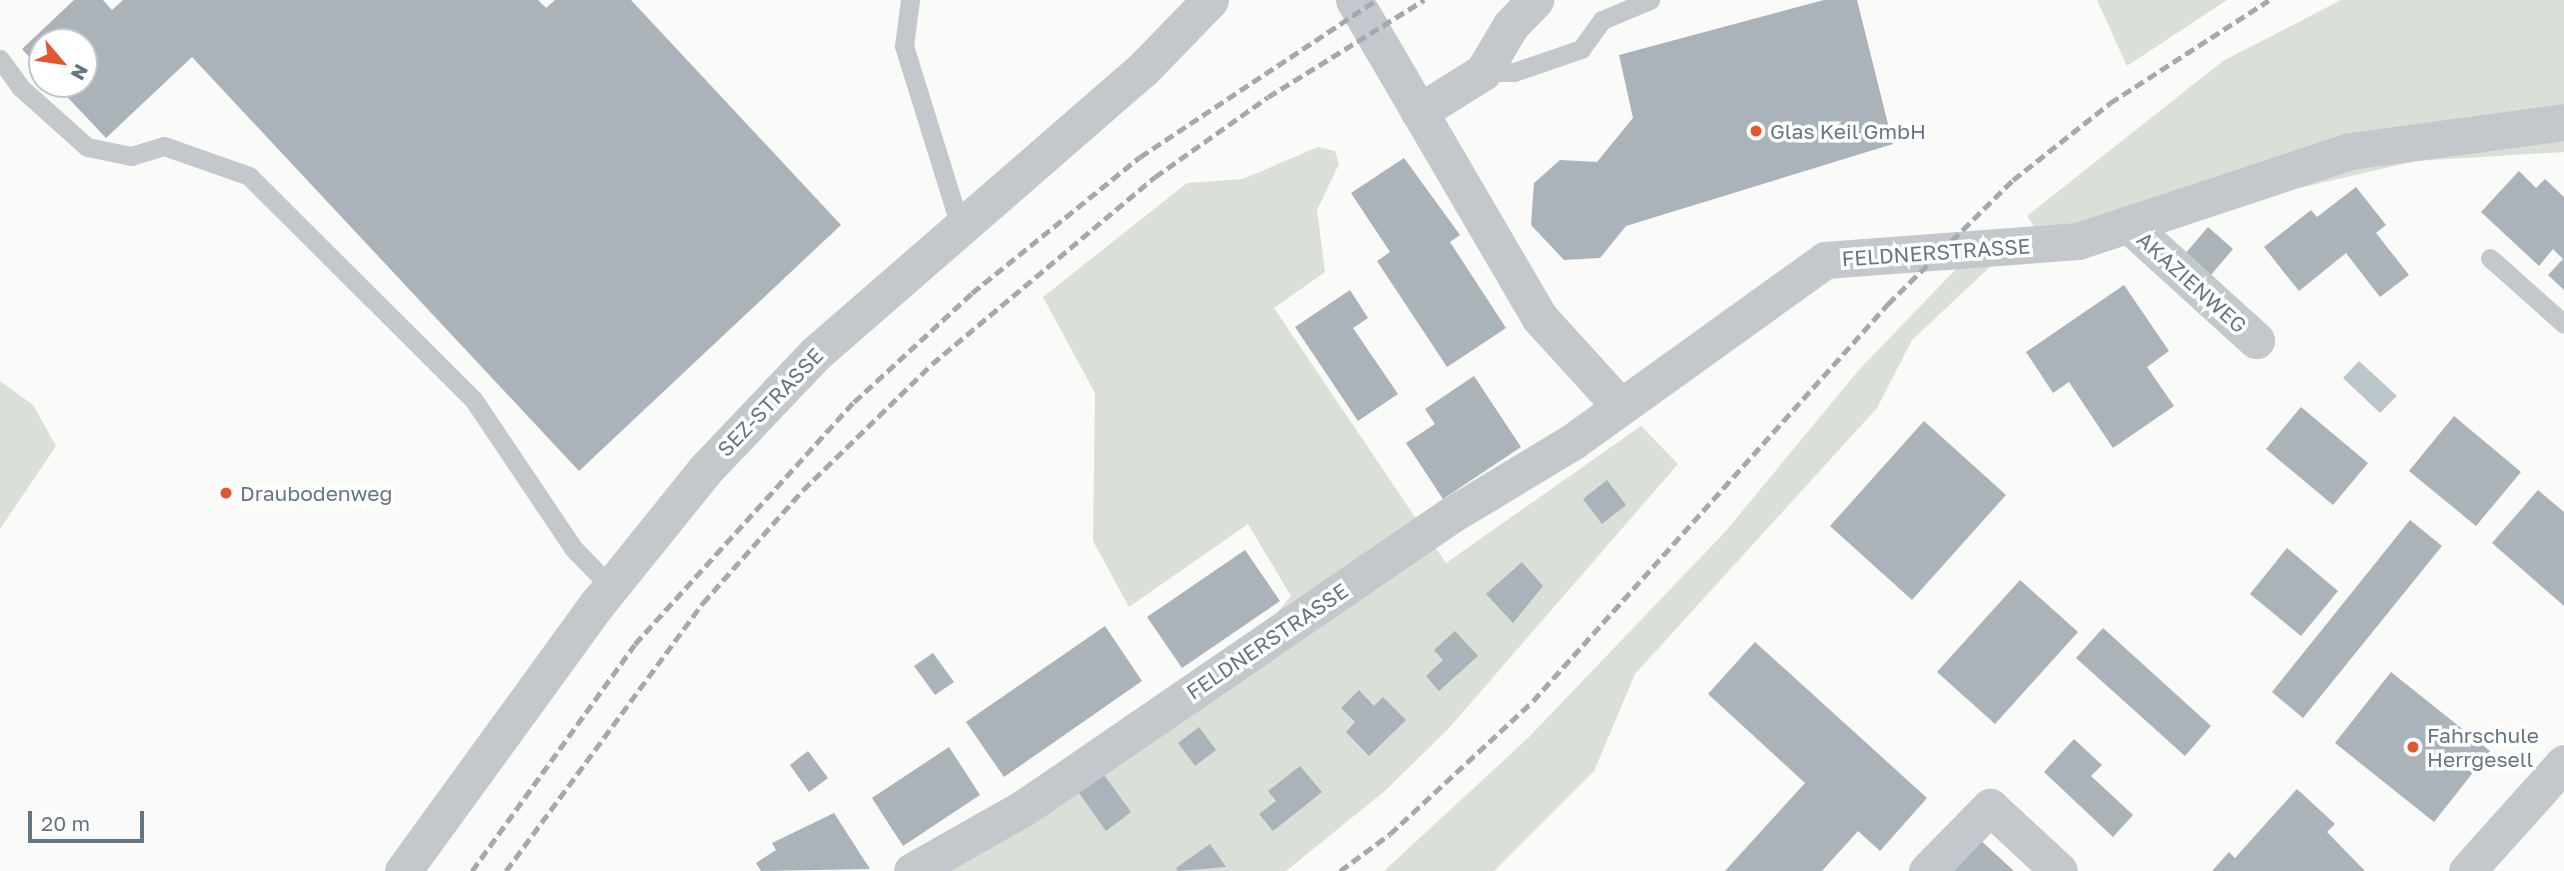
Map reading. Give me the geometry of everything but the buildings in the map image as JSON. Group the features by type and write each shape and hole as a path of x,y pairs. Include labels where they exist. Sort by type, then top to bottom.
{"street":[{"name":"SEZ-STRASSE","path":"403,871 611,587 704,471 815,354 959,223 1143,69 1210,0"},
{"path":"1354,0 1539,317 1620,406"},
{"path":"1419,112 1483,72 1511,25 1535,0"},
{"name":"FELDNERSTRASSE","path":"912,871 1025,807 1620,406 1825,260 1889,252 2078,241 2350,151 2564,122"},
{"name":"AKAZIENWEG","path":"2127,224 2256,340"},
{"path":"2467,871 2564,762"},
{"path":"1927,871 1990,807 2059,871"}],"lane":[{"path":"910,0 904,46 959,223"},
{"path":"1483,72 1514,72 1581,49 1602,20 1650,0"},
{"path":"0,59 20,87 86,147 131,156 164,146 249,176 473,399 573,548 611,587"},
{"path":"2490,258 2564,324"}],"shaded area":[{"path":"2097,0 2227,0 2127,66"},
{"path":"2341,0 2564,0 2564,152 2416,161 2047,246 2027,216 2223,61"},
{"path":"1318,147 1335,151 1339,164 1317,210 1325,272 1274,308 1446,563 1641,426 1678,464 1449,728 1386,790 1286,871 944,871 1270,621 1291,596 1248,524 1129,607 1093,541 1095,393 1043,297 1187,183 1243,179"},
{"path":"1992,265 1912,340 1877,408 1635,674 1594,771 1494,871 1384,871 1528,738 1725,532 1858,371 1956,269"},
{"path":"2359,361 2397,396 2380,413 2343,378"},
{"path":"0,381 33,405 56,446 0,529"}],"railway":[{"path":"472,871 635,644 854,402 972,293 1140,157 1376,0"},
{"path":"506,871 703,603 803,490 932,364 1155,177 1268,97 1424,0"},
{"path":"1340,871 1390,834 1533,701 1888,304 2013,180 2110,103 2269,0"}],"place":[{"name":"Glas Keil GmbH","path":"1756,131"},
{"name":"Draubodenweg","path":"226,493"},
{"name":"Fahrschule Herrgesell","path":"2413,747"}]}
